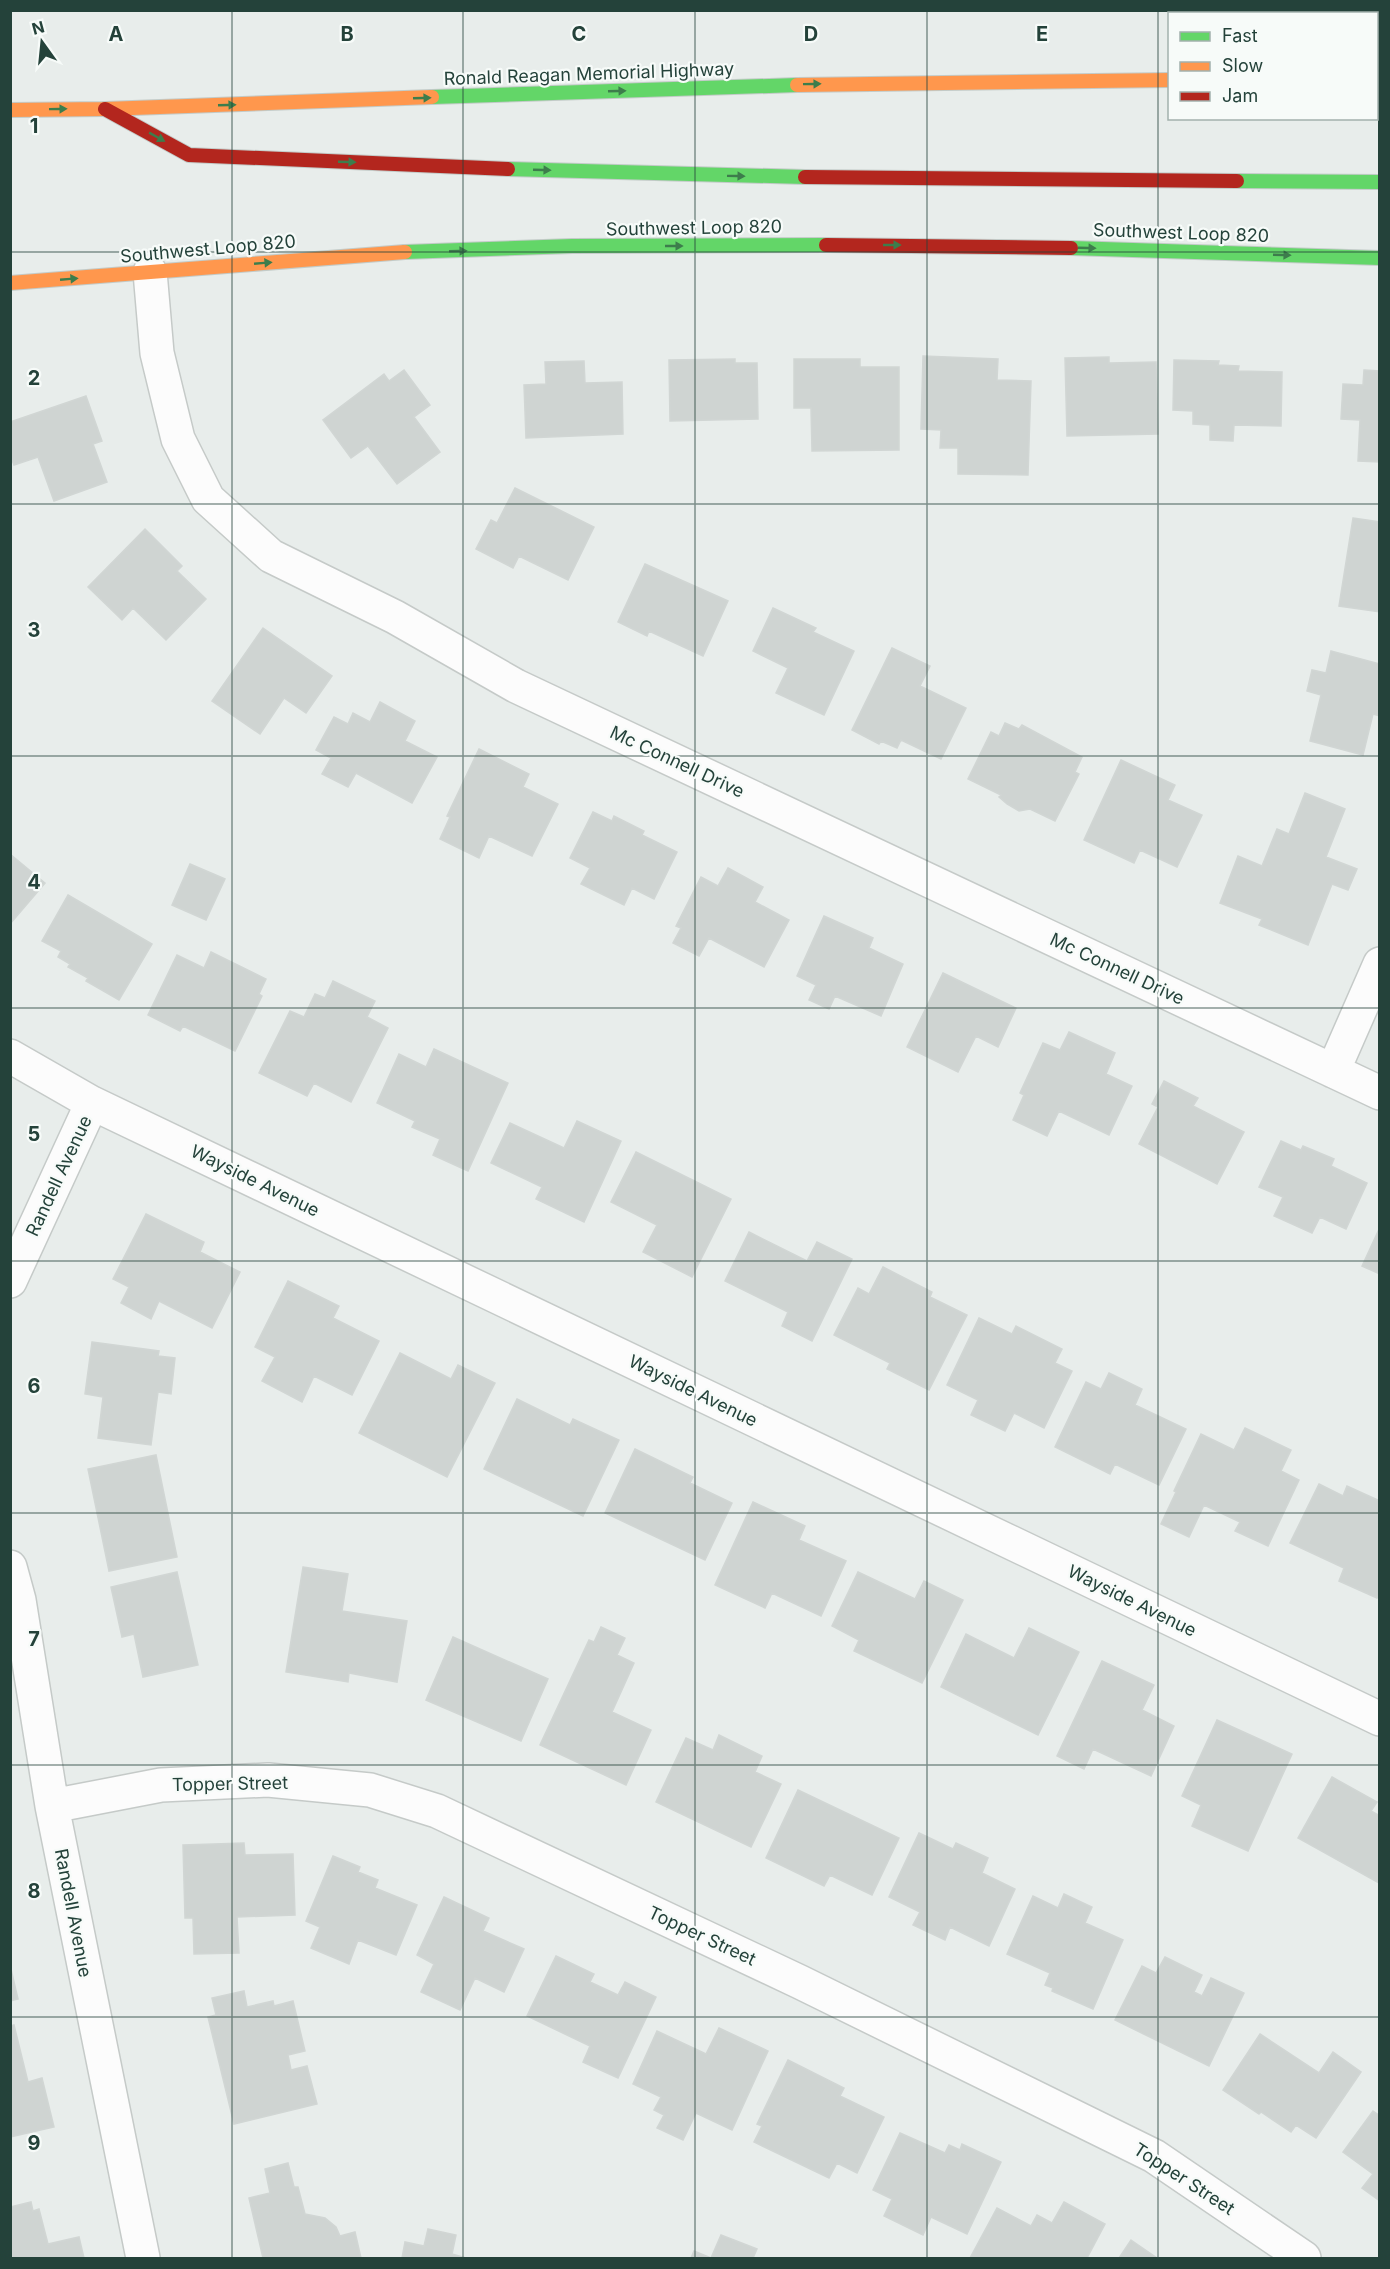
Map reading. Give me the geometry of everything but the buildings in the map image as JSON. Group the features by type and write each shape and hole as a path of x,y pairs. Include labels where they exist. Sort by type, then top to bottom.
{"main road":[{"name":"Ronald Reagan Memorial Highway","path":"10,110 105,109 801,85 1168,80"},
{"path":"105,109 189,155 602,173 828,178 1380,182"},
{"name":"Southwest Loop 820","path":"10,283 446,251 635,246 1056,247 1380,258"}],"street":[{"name":"Mc Connell Drive","path":"150,272 157,353 178,439 208,499 271,556 395,617 516,686 1380,1093"},
{"path":"1333,1071 1380,964"},
{"name":"Wayside Avenue","path":"10,1056 92,1103 1380,1719"},
{"name":"Randell Avenue","path":"10,1281 92,1103"},
{"name":"Randell Avenue","path":"10,1567 19,1600 52,1806 143,2259"},
{"name":"Topper Street","path":"52,1806 161,1785 268,1780 370,1790 437,1811 800,1982 1154,2156 1304,2259"}],"traffic: fast":[{"path":"432,97 797,85"},
{"path":"508,169 805,177"},
{"path":"1237,181 1380,182"},
{"path":"405,252 572,246 826,245"},
{"path":"1071,248 1380,258"}],"traffic: slow":[{"path":"797,85 1168,80"},
{"path":"10,110 105,109 432,97"},
{"path":"10,283 405,252"}],"traffic: jam":[{"path":"105,109 189,155 508,169"},
{"path":"805,177 1237,181"},
{"path":"826,245 1071,248"}]}
